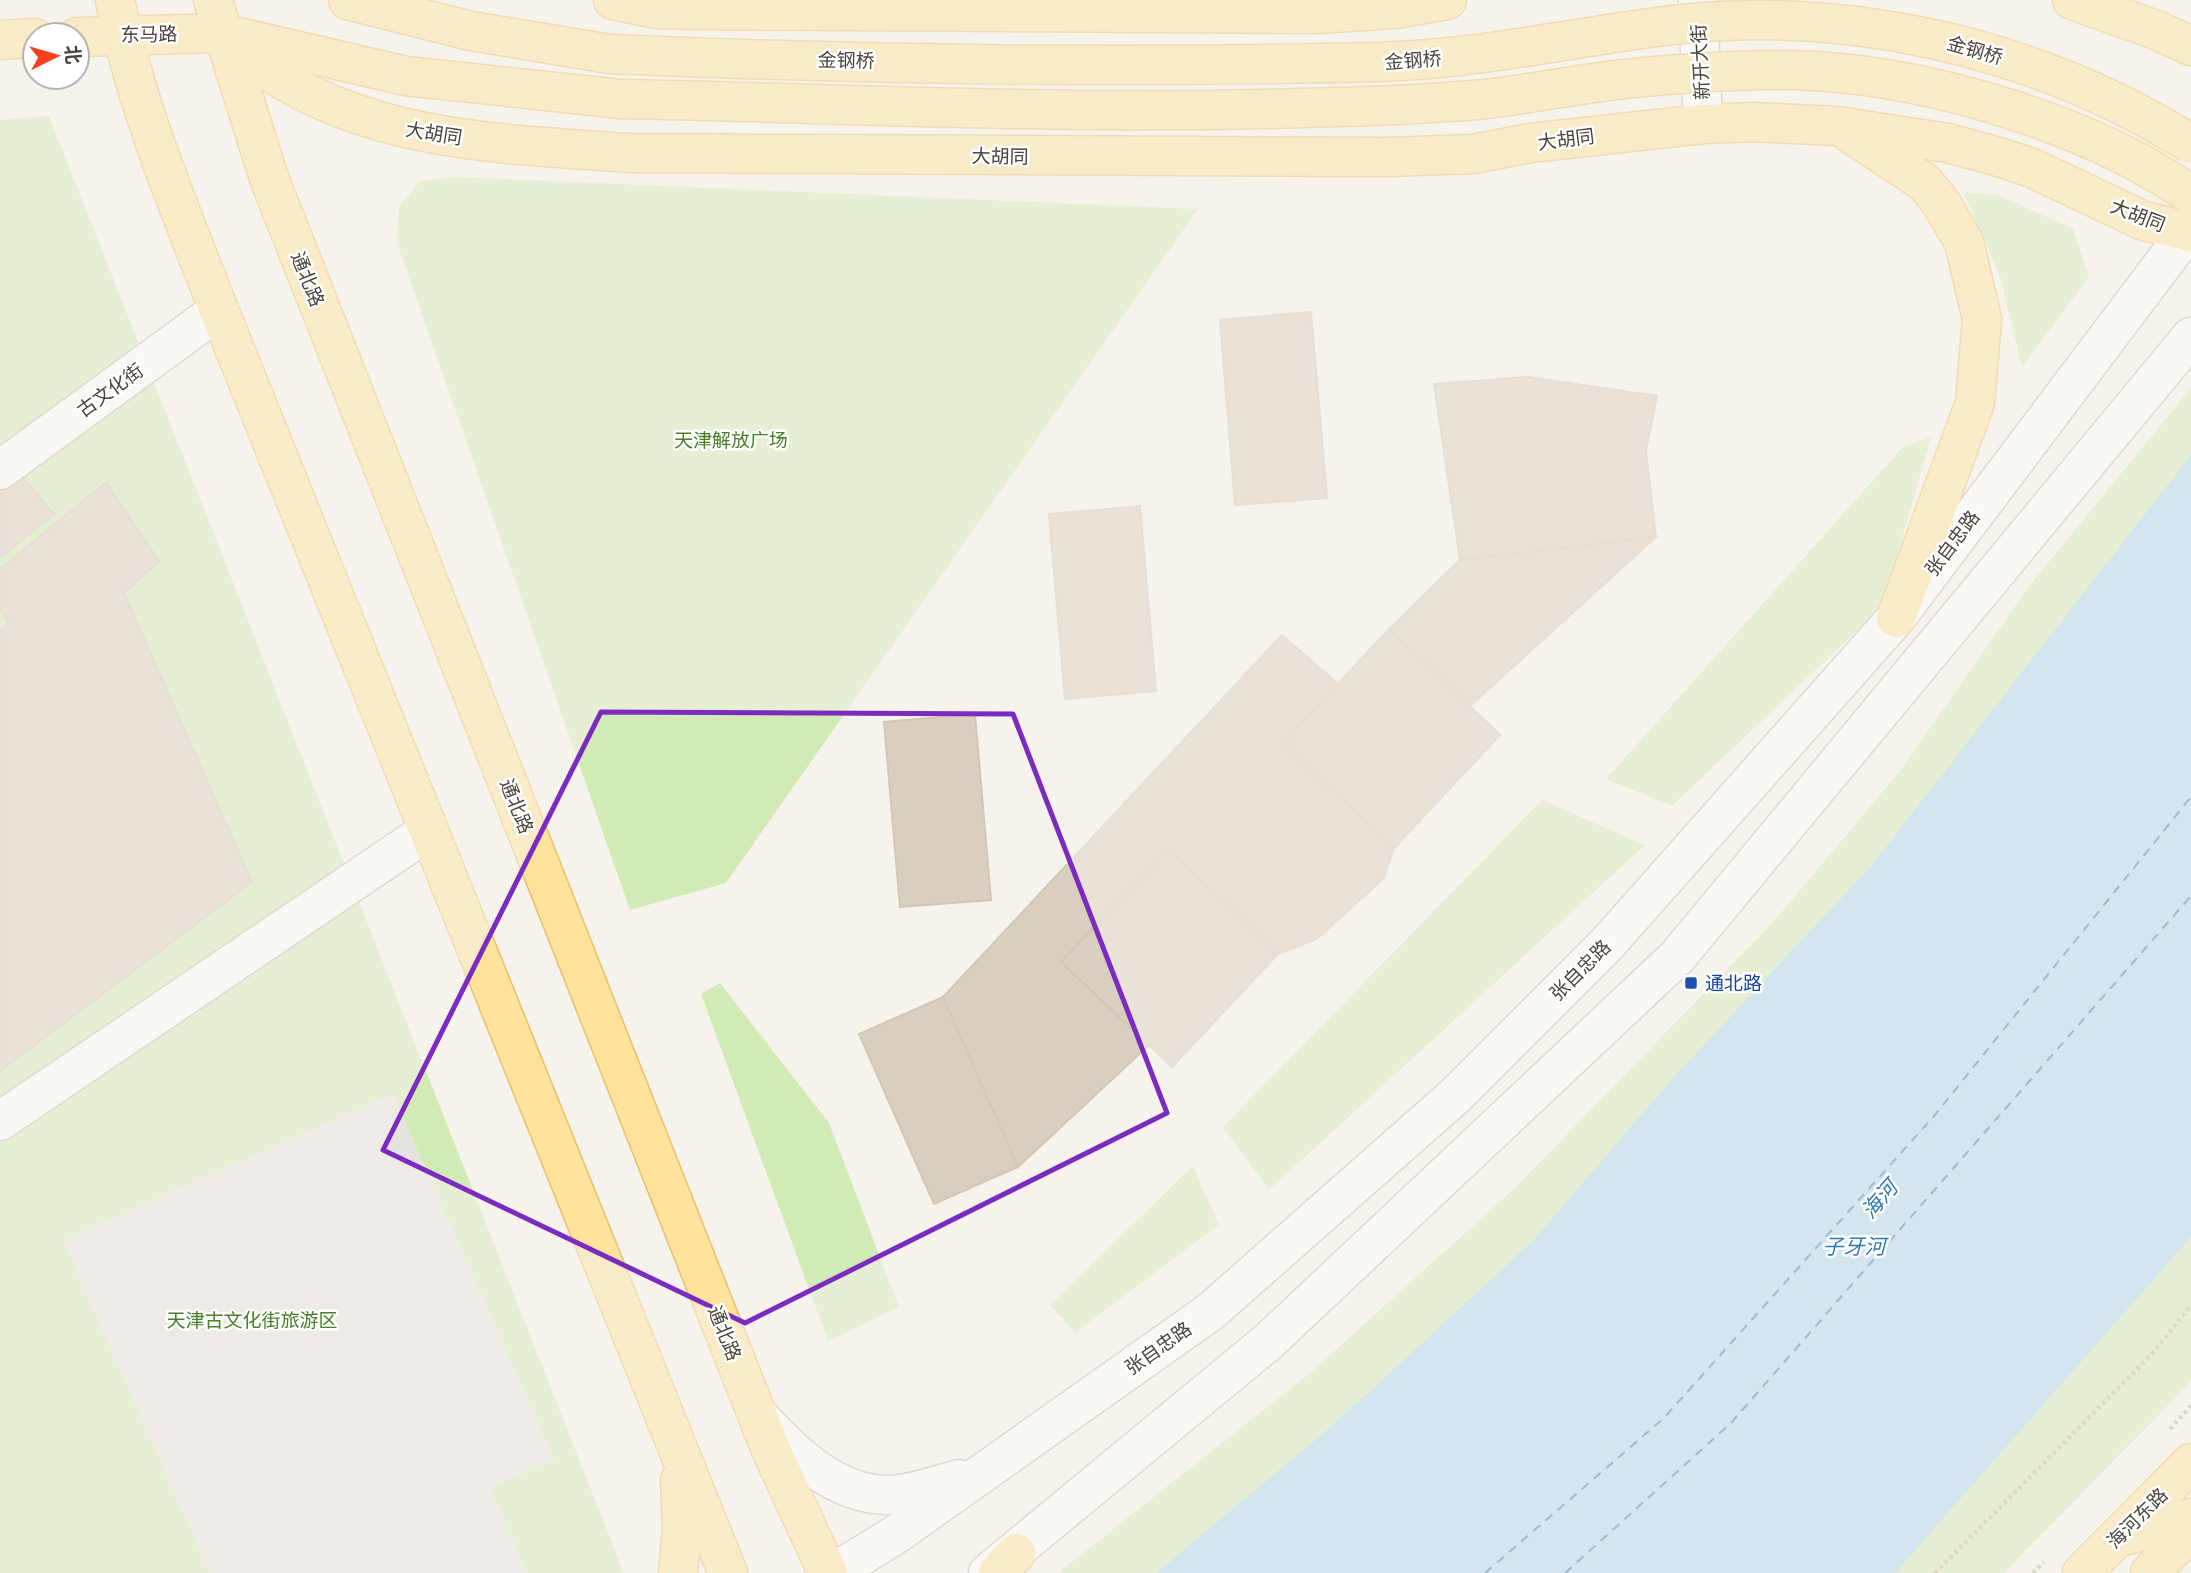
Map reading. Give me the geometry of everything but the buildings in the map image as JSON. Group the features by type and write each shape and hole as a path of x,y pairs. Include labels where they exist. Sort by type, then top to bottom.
{"main road":[{"name":"金钢桥","path":"348,0 471,31 610,54 1020,64 1379,62 1489,53 1661,26 1807,22 1886,30 1955,43 2024,64 2131,111 2191,144"},
{"path":"613,0 656,9 695,10 1316,14 1395,9 1447,0"},
{"path":"2073,0 2157,30 2191,46"},
{"path":"217,16 406,76 620,99 1240,109 1414,104 1488,99 1641,77 1752,70 1815,71 1879,78 1996,106 2128,156 2190,222"},
{"name":"大胡同","path":"217,16 266,70 310,95 365,119 412,131 500,143 629,153 1386,157 1473,154 1531,143 1703,124 1752,122 1837,126 1948,143 2032,168 2144,221 2190,222"},
{"name":"东马路","path":"91,30 119,17 217,16"},
{"name":"通北路","path":"217,16 269,178 757,1414 831,1573"},
{"path":"119,17 168,179 219,310 728,1573"},
{"path":"0,40 21,39"},
{"path":"1837,126 1925,183 1941,203 1964,242 1982,319 1975,403 1896,618"},
{"path":"675,1447 681,1490 678,1573"},
{"name":"海河东路","path":"2082,1573 2188,1472"},
{"path":"2118,1538 2191,1518"},
{"path":"2150,1573 2191,1531"}],"street":[{"name":"新开大街","path":"1698,0 1703,124"},
{"name":"张自忠路","path":"831,1573 895,1535 1210,1312 1455,1096 1607,944 1896,618 2190,222"},
{"name":"古文化街","path":"0,470 219,310"},
{"path":"1001,1566 1269,1341 1677,957 2191,337"},
{"path":"0,1121 428,831"},
{"path":"757,1414 794,1454 820,1473 854,1487 888,1495 917,1491 985,1471"},
{"path":"872,1573 985,1471"}],"path":[{"path":"1935,1573 2151,1355 2191,1305"}],"highlighted area":[{"path":"601,712 1013,714 1167,1113 745,1323 383,1150"}],"green space":[{"name":"天津古文化街旅游区","path":"49,116 624,1573 0,1573 0,120"},
{"name":"天津解放广场","path":"454,177 1198,209 726,883 630,910 397,243 399,207 420,181"},
{"path":"1963,192 1999,195 2073,229 2089,277 2022,367 2000,276"},
{"name":"子牙河","path":"2191,388 2191,1381 2184,1389 2004,1573 1058,1573 1309,1374 1516,1187 1774,921 1900,771 2030,585"},
{"path":"1931,437 1883,606 1672,806 1606,779 1903,447"},
{"path":"1542,800 1645,845 1269,1190 1223,1127"},
{"path":"720,983 829,1123 899,1307 828,1341 701,994"},
{"path":"1193,1166 1219,1225 1075,1333 1050,1305"}],"shaded area":[{"path":"393,1094 554,1459 490,1488 527,1573 210,1573 63,1240"}],"water":[{"name":"子牙河","path":"2191,455 2191,1237 1895,1573 1156,1573 1332,1426 1533,1241 1674,1077 1872,865"}],"ferry route":[{"path":"1485,1573 1664,1418 1934,1116 2191,797"},
{"path":"1565,1573 1731,1423 2191,896"}],"place":[{"name":"通北路","path":"1691,983"}],"water label":[{"name":"海河","path":"1879,1199"}]}
